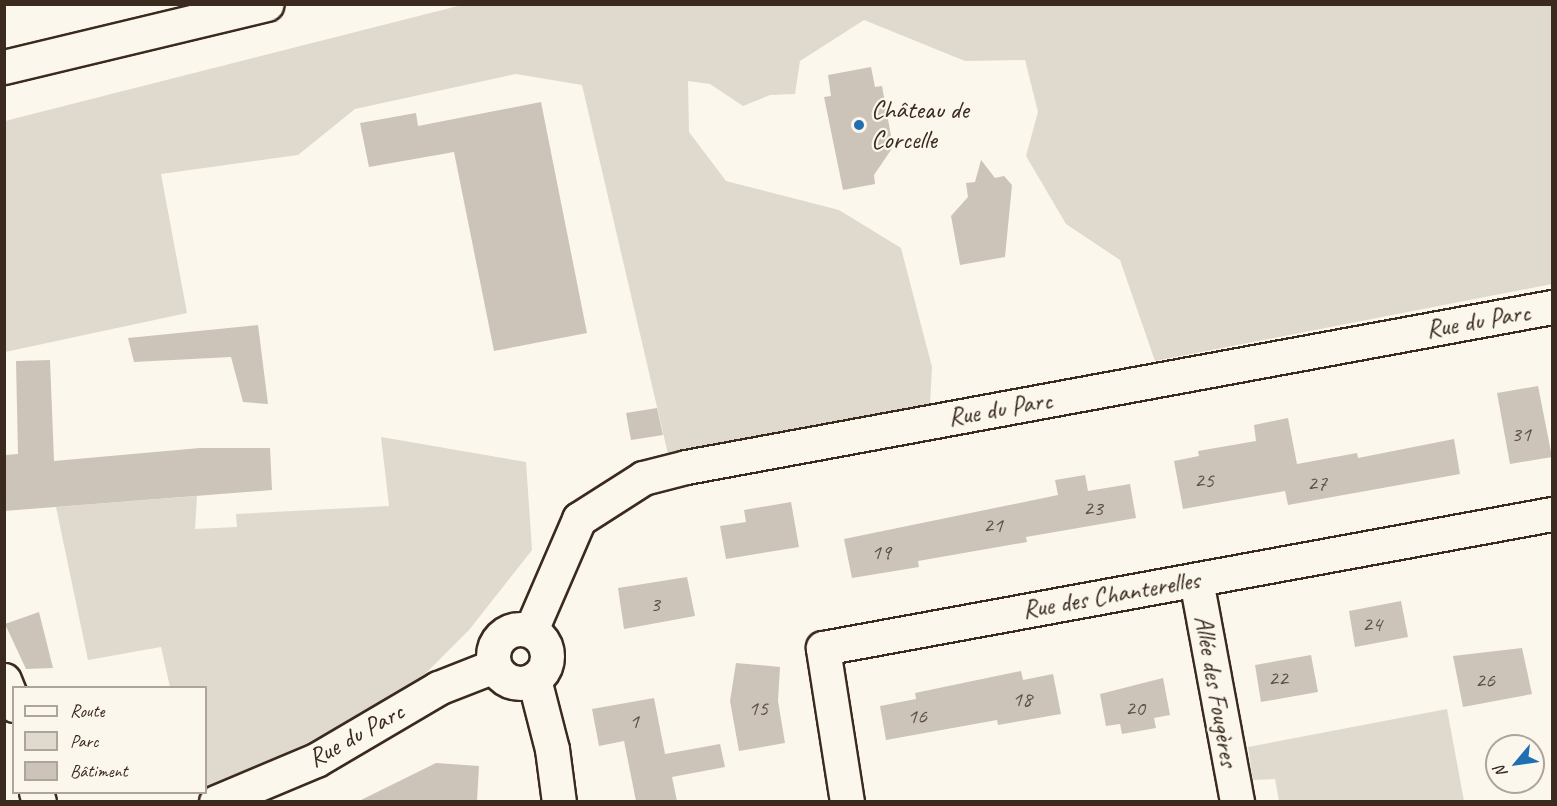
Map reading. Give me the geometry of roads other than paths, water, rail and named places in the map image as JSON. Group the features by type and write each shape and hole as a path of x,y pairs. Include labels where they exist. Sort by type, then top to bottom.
{"main road":[{"path":"4,67 267,4"},
{"name":"Rue du Parc","path":"531,630 579,519 643,478 686,467 1552,308"},
{"name":"Rue des Chanterelles","path":"847,801 822,648 1552,514"},
{"name":"Allée des Fougères","path":"1196,580 1237,801"},
{"path":"516,628 531,630 547,649 546,665 534,679 516,683 507,680 494,666 493,649 501,636 516,628"},
{"name":"Rue du Parc","path":"216,801 316,760 438,688 494,666"},
{"path":"534,679 552,749 559,801"},
{"path":"4,680 12,700"}],"place":[{"name":"Château de Corcelle","path":"859,125"}]}
